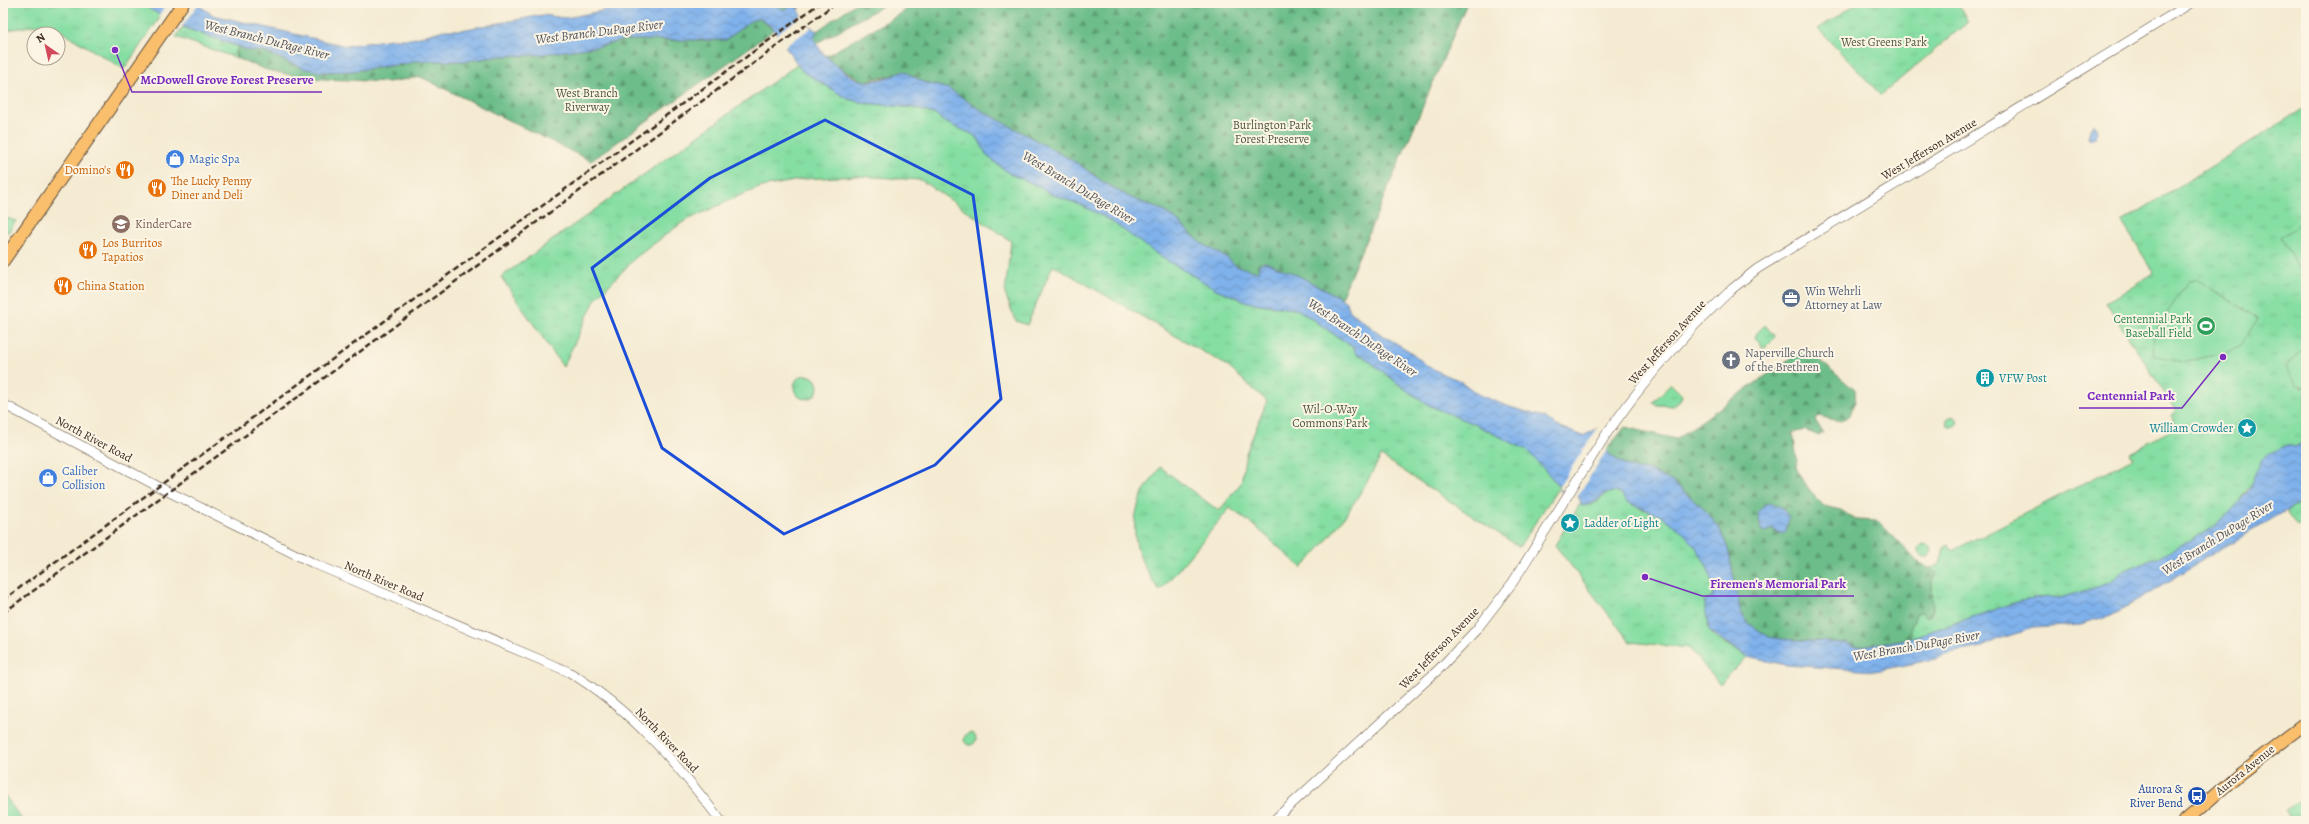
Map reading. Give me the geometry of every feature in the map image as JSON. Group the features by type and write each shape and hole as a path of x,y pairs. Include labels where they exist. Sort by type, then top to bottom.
{"main road":[{"path":"3,261 184,3"},
{"name":"Aurora Avenue","path":"2185,821 2239,774 2306,722"}],"street":[{"name":"West Jefferson Avenue","path":"1273,821 1439,669 1477,629 1513,582 1549,527 1567,494 1607,433 1675,347 1716,304 1751,273 2191,3"},
{"name":"North River Road","path":"3,404 159,487 322,567 569,672 606,697 654,741 685,774 721,821"}],"highlighted area":[{"path":"825,120 973,195 1001,399 935,465 784,534 662,448 592,268 710,178"}],"green space":[{"path":"3,3 170,3 124,69 66,34 66,26 52,26 47,23 3,31"},
{"path":"771,3 796,3 784,10"},
{"path":"796,3 806,3 797,9"},
{"path":"856,3 888,3 815,44 814,37 817,31"},
{"name":"Burlington Park Forest Preserve","path":"915,3 1467,3 1341,298 1293,273 1259,268 1258,272 1236,267 1227,258 1201,243 1174,218 1162,210 1131,198 1103,182 1077,163 981,110 949,89 923,82 914,76 890,76 864,81 840,68 826,56 900,14"},
{"name":"West Greens Park","path":"1857,3 1958,3 1968,22 1881,95 1818,29"},
{"name":"West Branch Riverway","path":"759,18 774,30 591,161 421,77 388,82 304,78 267,70 236,58 235,52 238,47 251,51 262,51 302,68 321,72 353,71 400,65 414,61 468,61 500,56 536,55 601,46 623,40 726,40 750,21"},
{"path":"183,27 238,47 235,52 236,58 176,37"},
{"name":"Wil-O-Way Commons Park","path":"798,64 802,71 848,99 865,103 915,108 937,115 941,120 972,134 979,140 987,156 1010,174 1038,186 1051,194 1083,206 1108,219 1190,274 1216,289 1248,302 1299,310 1354,348 1356,354 1363,356 1405,389 1430,406 1474,424 1527,450 1536,457 1559,487 1519,547 1381,456 1346,515 1336,529 1302,568 1256,527 1230,508 1160,591 1145,568 1136,544 1135,519 1143,493 1160,467 1219,511 1241,483 1246,453 1267,401 1226,365 1053,265 1027,325 1016,321 1005,294 1011,241 921,180 857,176 804,179 762,187 683,222 635,258 595,300 563,367 501,277"},
{"path":"2306,107 2306,441 2295,447 2288,445 2252,484 2234,509 2214,528 2160,556 2127,569 2110,583 2060,598 2048,597 2020,601 1908,639 1913,562 1926,568 1940,564 1944,548 1949,545 1952,551 2133,458 2130,452 2177,427 2171,415 2176,411 2106,303 2154,273 2122,222"},
{"path":"3,217 16,221 8,233 3,226"},
{"path":"2299,222 2306,222 2306,269 2302,272 2280,238 2298,226"},
{"name":"Centennial Park Baseball Field","path":"2196,279 2258,318 2242,344 2228,352 2183,362 2167,359 2153,354 2154,333 2189,280"},
{"path":"1765,325 1775,337 1765,347 1762,347 1754,336"},
{"path":"1805,348 1855,390 1855,400 1850,414 1846,418 1836,420 1817,416 1815,420 1823,433 1819,436 1804,430 1793,433 1797,459 1796,467 1801,478 1815,497 1824,506 1841,510 1856,520 1878,521 1917,561 1937,573 1932,581 1933,610 1930,616 1925,616 1921,612 1916,613 1914,621 1911,625 1911,638 1854,647 1847,643 1769,637 1748,623 1741,614 1728,549 1719,527 1701,506 1673,482 1648,470 1631,468 1611,456 1606,450 1625,427 1676,439","holes":["1775,506 1784,508 1779,534 1772,529 1761,530 1761,527"]},
{"path":"2306,348 2306,388 2296,384 2286,368 2289,363"},
{"path":"806,375 814,379 818,387 814,395 806,399 798,395 794,387 798,379"},
{"path":"1671,384 1682,395 1680,401 1674,406 1657,405 1653,402"},
{"path":"1952,416 1956,418 1958,422 1956,426 1952,428 1948,426 1946,422 1948,418"},
{"path":"1609,492 1621,493 1634,506 1658,514 1673,524 1691,541 1705,562 1712,585 1713,597 1704,602 1708,615 1707,626 1713,636 1747,657 1720,684 1689,648 1630,642 1555,545 1580,504 1582,506 1595,503"},
{"path":"2306,499 2306,519 2297,526 2286,511"},
{"path":"1925,545 1929,547 1931,551 1929,555 1925,557 1921,555 1919,551 1921,547"},
{"path":"968,733 972,733 976,739 972,745 968,745 964,741 964,737"},
{"path":"3,793 23,821 3,821"},
{"path":"2303,798 2306,802 2306,815 2298,821 2293,821 2285,810"}],"water":[{"name":"West Branch DuPage River","path":"143,3 195,3 213,15 346,46 391,39 412,39 444,30 461,30 543,15 564,18 571,17 612,9 637,7 643,3 718,3 724,8 729,3 771,3 784,10 796,3 804,19 817,31 814,37 821,50 843,71 851,76 865,81 875,81 904,71 923,82 949,89 981,110 1077,163 1103,182 1131,198 1162,210 1174,218 1201,243 1227,258 1236,266 1258,272 1259,264 1265,262 1293,273 1341,298 1347,303 1350,311 1379,333 1411,352 1426,365 1445,375 1459,380 1479,395 1510,407 1544,417 1557,426 1583,436 1598,428 1606,450 1611,456 1631,468 1648,470 1673,482 1701,506 1719,527 1728,549 1741,614 1748,623 1769,637 1847,643 1854,647 1908,639 2020,601 2048,597 2060,598 2110,583 2127,569 2160,556 2214,528 2249,491 2262,459 2267,454 2288,445 2295,447 2306,441 2306,499 2214,553 2139,600 2102,619 2080,625 2033,628 1999,639 1982,647 1945,654 1935,659 1875,671 1787,665 1747,657 1709,631 1704,602 1713,597 1712,585 1705,562 1699,552 1683,533 1664,518 1627,502 1617,492 1608,493 1592,503 1582,506 1577,493 1560,491 1558,485 1527,450 1474,424 1430,406 1405,389 1363,356 1356,354 1354,348 1299,310 1248,302 1216,289 1162,258 1108,219 1083,206 1051,194 1038,186 1010,174 987,156 979,140 972,134 944,122 937,115 915,108 865,103 848,99 802,71 772,27 759,18 750,21 726,40 623,40 601,46 536,55 501,56 468,61 414,61 410,63 353,71 321,72 302,68 262,51 251,51 188,29 151,10"},
{"path":"2093,124 2098,128 2096,137 2090,140 2088,137 2090,128"},
{"path":"1770,503 1775,506 1780,506 1789,517 1786,531 1782,534 1772,529 1766,532 1761,530 1758,513 1765,504"}],"pier":[{"path":"168,3 199,3 181,28 158,16"},
{"path":"802,15 811,28 784,47 775,35"},
{"path":"1599,426 1606,436 1608,448 1577,497 1558,488"}],"waterway":[{"path":"616,3 626,9"}],"railway":[{"path":"3,600 820,3"},
{"path":"3,613 836,3"}],"place":[{"name":"McDowell Grove Forest Preserve","path":"115,50"},
{"name":"Magic Spa","path":"175,159"},
{"name":"Domino's","path":"125,170"},
{"name":"The Lucky Penny Diner and Deli","path":"157,188"},
{"name":"KinderCare","path":"121,224"},
{"name":"Los Burritos Tapatios","path":"88,250"},
{"name":"China Station","path":"63,286"},
{"name":"Win Wehrli Attorney at Law","path":"1791,298"},
{"name":"Centennial Park Baseball Field","path":"2206,326"},
{"name":"Centennial Park","path":"2223,357"},
{"name":"Naperville Church of the Brethren","path":"1731,360"},
{"name":"VFW Post","path":"1985,378"},
{"name":"William Crowder","path":"2247,428"},
{"name":"Caliber Collision","path":"48,478"},
{"name":"Ladder of Light","path":"1570,523"},
{"name":"Firemen's Memorial Park","path":"1645,577"},
{"name":"Aurora & River Bend","path":"2197,796"}]}
